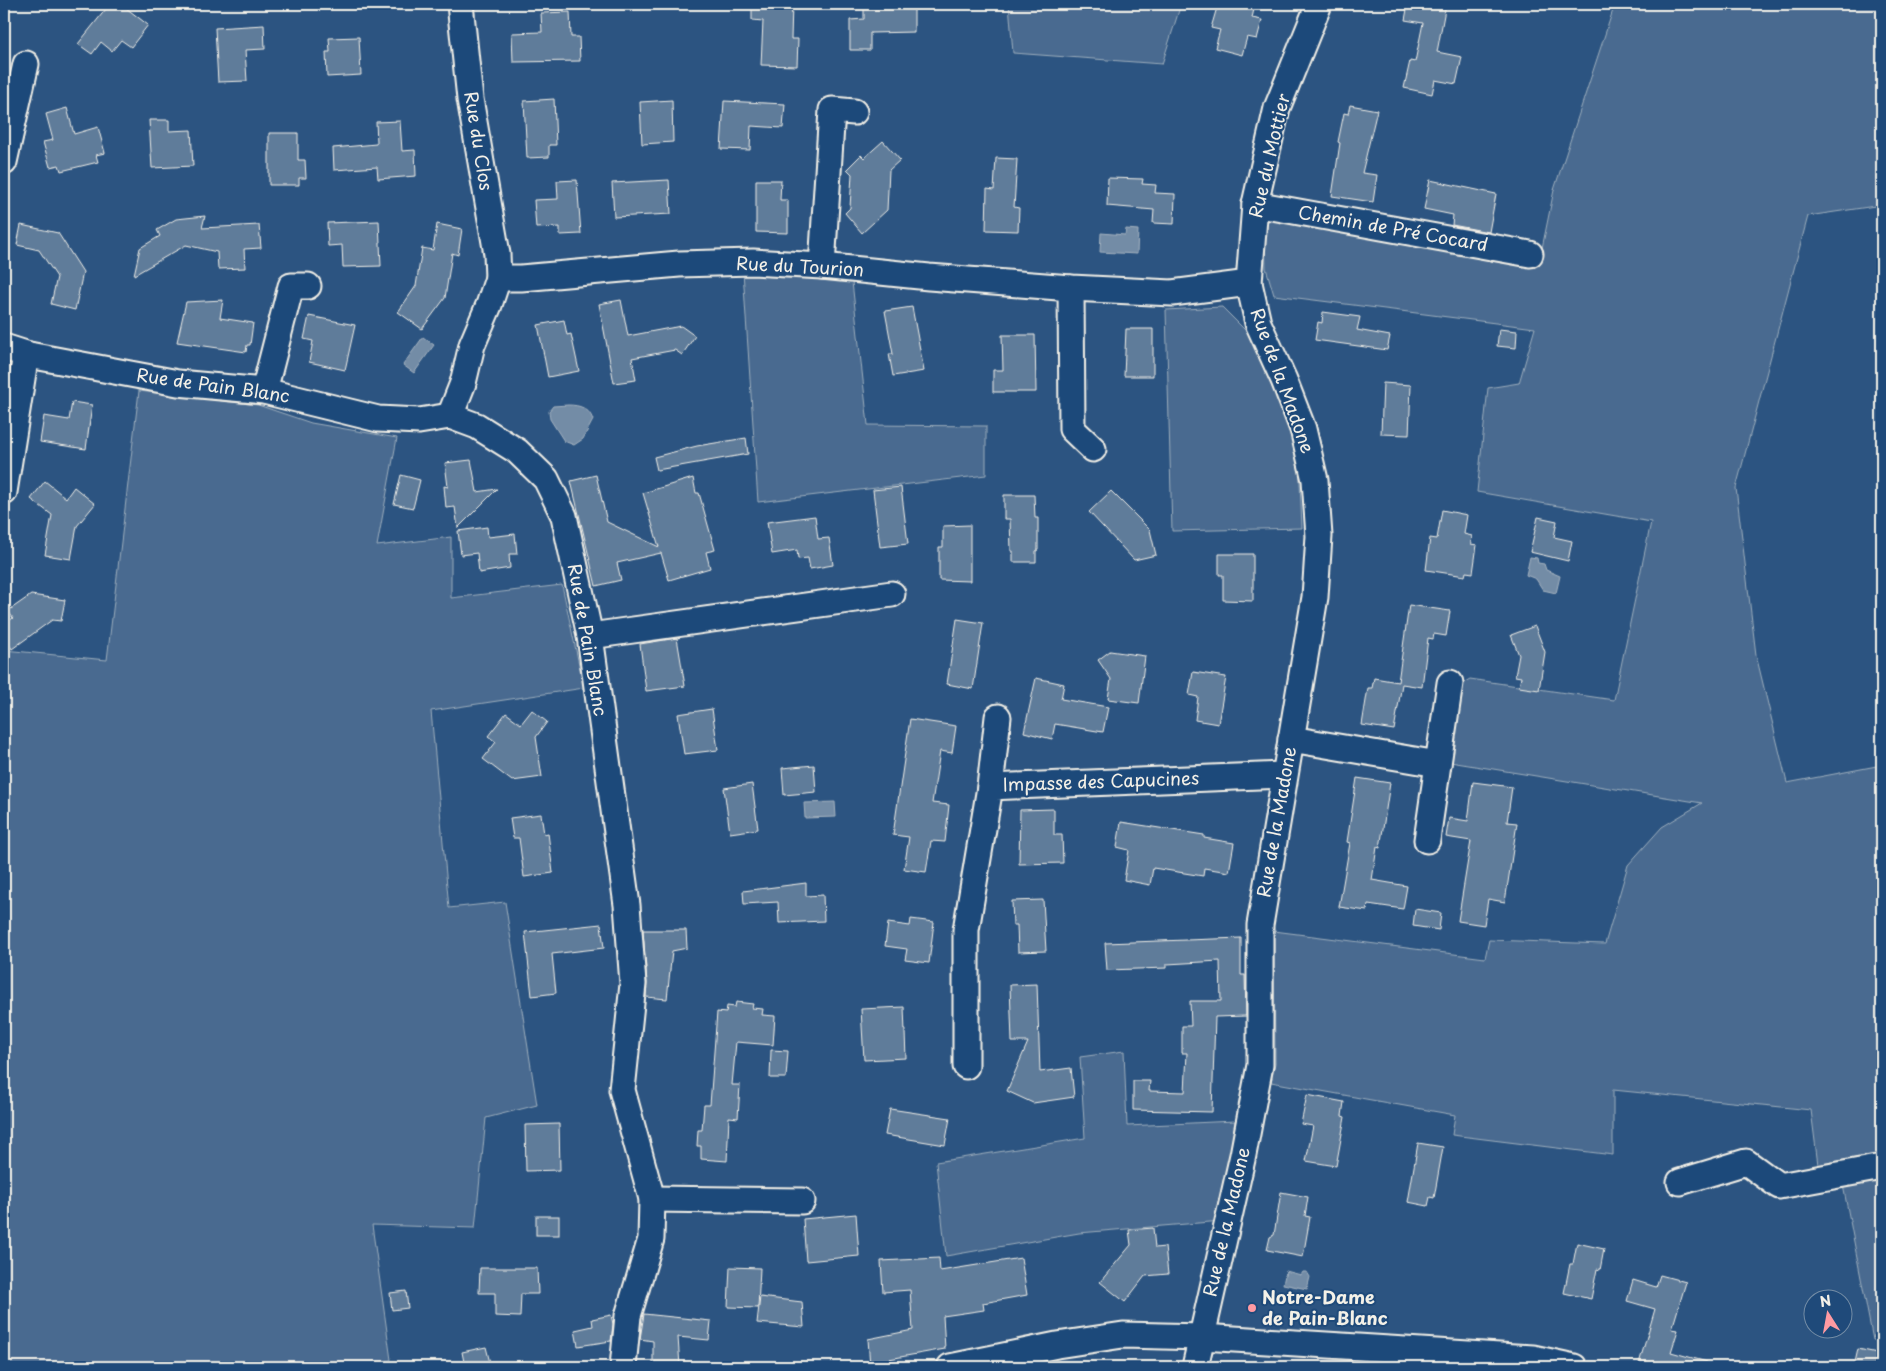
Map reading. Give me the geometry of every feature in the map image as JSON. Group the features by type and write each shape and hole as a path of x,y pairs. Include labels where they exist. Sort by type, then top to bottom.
{"street":[{"name":"Rue du Clos","path":"460,4 470,99 497,254 498,278"},
{"name":"Rue du Mottier","path":"1249,283 1256,204 1278,108 1318,4"},
{"path":"4,162 26,64"},
{"path":"822,266 832,110 854,112"},
{"name":"Chemin de Pré Cocard","path":"1256,204 1530,254"},
{"name":"Rue du Tourion","path":"498,278 521,278 679,264 753,262 822,266 929,277 1071,288 1172,294 1249,283"},
{"path":"450,416 463,383 472,344 489,305 498,278"},
{"name":"Rue de la Madone","path":"1195,1367 1243,1155 1260,1065 1260,925 1315,597 1319,536 1315,480 1303,429 1284,380 1258,323 1249,283"},
{"path":"264,390 291,286 308,286"},
{"path":"1071,288 1072,429 1093,449"},
{"name":"Rue de Pain Blanc","path":"4,347 29,354 178,384 264,390 378,419 419,421 450,416 478,426 517,451 546,479 564,516 590,636 628,915 633,984 622,1090 652,1199 651,1239 628,1316 623,1367"},
{"path":"4,492 24,366 29,354"},
{"path":"590,636 892,594"},
{"path":"1426,840 1450,683"},
{"path":"990,787 998,718"},
{"path":"1291,739 1438,764"},
{"name":"Impasse des Capucines","path":"966,1066 966,930 990,787 1284,775"},
{"path":"1680,1182 1746,1162 1779,1186 1882,1167"},
{"path":"652,1199 802,1201"},
{"path":"950,1367 1057,1344 1123,1335 1202,1337 1533,1358 1574,1367"}],"shaded area":[{"path":"1009,4 1181,4 1162,64 1013,53"},
{"path":"1586,4 1882,4 1882,205 1808,216 1736,488 1756,655 1787,783 1882,765 1882,1153 1818,1165 1811,1110 1613,1090 1613,1155 1452,1135 1455,1115 1271,1082 1275,1063 1274,931 1485,958 1489,940 1605,944 1628,865 1662,827 1702,803 1444,761 1456,687 1470,679 1614,700 1651,522 1477,492 1488,388 1519,383 1535,328 1274,295 1266,268 1264,214 1540,258 1554,190 1613,10"},
{"path":"1126,229 1138,230 1137,254 1100,252 1101,233 1125,235"},
{"path":"743,271 852,282 868,425 986,426 986,475 758,502"},
{"path":"1222,307 1248,333 1279,403 1299,460 1302,528 1172,531 1166,310"},
{"path":"423,337 434,345 414,373 403,365"},
{"path":"139,391 258,405 311,423 397,438 377,546 451,537 451,598 562,585 584,688 431,711 449,908 505,902 537,1105 486,1118 475,1228 372,1225 391,1360 359,1367 4,1367 4,650 107,660"},
{"path":"568,405 584,408 593,420 583,439 574,445 564,441 550,419 549,411 553,406"},
{"path":"1530,557 1537,558 1538,563 1544,564 1546,570 1560,576 1556,593 1543,590 1536,579 1526,575"},
{"path":"835,802 836,817 805,818 804,803"},
{"path":"1124,1051 1127,1126 1235,1121 1222,1221 1079,1233 946,1256 936,1162 1085,1138 1080,1057"},
{"path":"1882,1178 1882,1341 1873,1340 1843,1185"},
{"path":"1286,1271 1301,1275 1303,1272 1307,1272 1310,1277 1307,1289 1283,1284"}],"building":[{"path":"110,4 121,4 148,25 131,47 121,40 112,51 101,42 92,54 78,44"},
{"path":"752,4 792,4 791,39 798,39 797,66 761,65 763,21 752,20"},
{"path":"864,4 914,4 914,32 870,33 870,50 850,50 850,20 864,19"},
{"path":"1218,4 1235,4 1254,9 1252,18 1262,20 1257,39 1247,37 1242,55 1215,48 1220,30 1211,28"},
{"path":"1408,4 1446,4 1437,52 1462,57 1456,84 1435,80 1432,94 1404,88 1410,61 1415,62 1423,23 1405,20"},
{"path":"570,12 571,37 579,37 580,61 513,62 512,33 542,32 541,13"},
{"path":"264,25 265,49 245,50 247,81 218,82 215,28"},
{"path":"359,37 361,75 327,77 326,52 330,52 329,38"},
{"path":"554,99 556,145 549,145 549,157 527,158 524,101"},
{"path":"672,100 673,142 642,144 640,102"},
{"path":"724,101 785,104 783,128 751,126 750,150 721,149"},
{"path":"1350,105 1377,110 1362,173 1377,175 1373,202 1332,196 1340,143 1338,142 1344,113 1348,114"},
{"path":"67,108 74,134 98,127 105,153 96,155 98,162 61,171 59,165 50,167 43,142 53,140 46,114"},
{"path":"149,120 169,120 169,131 191,130 193,166 152,168"},
{"path":"400,121 402,151 415,150 416,176 378,179 377,167 334,170 333,148 376,144 376,122"},
{"path":"269,133 298,133 298,160 305,160 306,178 299,178 299,185 269,185"},
{"path":"883,141 900,160 889,170 887,210 862,233 845,213 850,208 852,174 847,169 861,155 864,158"},
{"path":"996,158 1017,159 1014,207 1019,208 1018,231 986,230 987,189 994,190"},
{"path":"1108,178 1143,179 1142,184 1156,185 1155,193 1175,194 1174,224 1153,223 1154,210 1107,206"},
{"path":"577,180 581,234 560,235 560,227 536,228 534,200 558,199 557,181"},
{"path":"669,180 671,214 614,217 612,183"},
{"path":"756,180 781,180 780,200 788,200 788,233 756,232"},
{"path":"1430,180 1496,194 1489,232 1452,225 1453,215 1424,209"},
{"path":"205,216 202,228 259,225 261,248 244,249 245,268 218,269 217,252 186,245 134,275 140,248 160,236 157,230 176,219"},
{"path":"379,221 381,266 343,267 342,245 328,246 327,223"},
{"path":"437,224 462,229 458,255 452,253 445,298 422,329 398,312 416,286 422,248 433,250"},
{"path":"21,225 58,233 83,272 75,310 51,304 57,277 39,250 17,245"},
{"path":"223,300 220,318 253,323 250,345 247,345 246,352 177,342 186,302"},
{"path":"621,300 628,336 681,326 695,336 682,355 675,350 632,358 636,380 614,383 599,304"},
{"path":"912,307 924,371 893,376 889,354 893,354 885,311"},
{"path":"1323,312 1360,317 1357,330 1390,336 1387,350 1315,340 1318,322 1322,323"},
{"path":"309,316 355,325 345,370 309,362 313,341 304,339"},
{"path":"564,320 567,335 571,334 579,371 548,377 538,325"},
{"path":"1126,329 1153,329 1153,376 1124,376"},
{"path":"1499,329 1517,331 1516,348 1497,346"},
{"path":"1002,335 1035,335 1036,392 993,392 993,370 1003,370"},
{"path":"1383,383 1411,385 1409,435 1381,434"},
{"path":"72,402 92,405 86,449 40,442 44,416 69,420"},
{"path":"746,438 748,454 657,470 654,457 697,446"},
{"path":"471,460 477,492 497,489 458,528 455,507 446,508 444,486 448,487 445,463"},
{"path":"401,475 420,480 413,508 394,504"},
{"path":"596,475 607,522 659,547 643,493 693,478 696,493 699,493 715,550 706,552 710,568 669,580 661,553 617,563 621,580 596,586 571,481"},
{"path":"45,481 66,498 74,487 95,504 77,526 71,559 45,555 52,515 31,499"},
{"path":"901,487 908,544 880,547 873,490"},
{"path":"1111,491 1150,530 1156,555 1134,560 1089,512"},
{"path":"1004,495 1034,495 1035,518 1038,518 1036,562 1013,562 1010,519 1004,519"},
{"path":"1442,510 1467,515 1464,534 1472,536 1471,544 1477,545 1473,573 1466,572 1465,576 1426,570 1430,538 1437,539"},
{"path":"815,516 818,539 829,538 833,565 810,569 808,558 798,559 797,550 772,554 767,522"},
{"path":"1538,517 1557,521 1554,537 1572,541 1568,561 1530,552"},
{"path":"970,525 970,581 939,580 939,547 943,547 943,526"},
{"path":"487,527 488,537 515,534 517,554 509,554 510,568 479,573 477,553 461,555 458,531"},
{"path":"1219,554 1253,554 1253,601 1223,600 1223,575 1219,575"},
{"path":"31,595 65,600 61,621 52,620 12,649 4,637 4,624 13,618 8,611"},
{"path":"1409,605 1450,611 1446,636 1434,634 1433,639 1428,638 1422,687 1402,684 1394,730 1362,725 1368,688 1372,688 1374,678 1398,682"},
{"path":"957,619 983,623 973,689 947,684"},
{"path":"1535,626 1545,652 1539,690 1519,687 1521,677 1515,676 1519,655 1511,635"},
{"path":"677,638 685,686 646,691 640,644"},
{"path":"1110,651 1145,656 1139,703 1108,699 1111,679 1098,660"},
{"path":"1193,672 1226,677 1218,724 1195,720 1198,697 1189,695"},
{"path":"1036,678 1064,684 1061,699 1108,707 1103,732 1055,724 1052,739 1024,732"},
{"path":"712,709 718,750 684,754 678,714"},
{"path":"532,710 547,722 536,737 542,777 512,781 483,759 496,742 488,736 506,713 521,724"},
{"path":"910,719 956,726 952,753 940,751 932,803 949,805 945,842 931,841 926,872 904,869 909,837 893,835"},
{"path":"814,765 816,792 784,795 782,768"},
{"path":"1357,778 1390,783 1380,848 1377,847 1372,880 1407,886 1403,909 1368,904 1367,911 1339,907 1350,843 1347,842"},
{"path":"1473,782 1512,787 1507,822 1517,823 1505,902 1488,899 1484,925 1458,921 1471,841 1446,837 1449,818 1468,821"},
{"path":"752,784 758,829 730,833 724,788"},
{"path":"1054,809 1054,835 1062,835 1063,863 1019,864 1020,810"},
{"path":"541,814 544,834 548,833 553,873 524,877 519,838 513,838 510,818"},
{"path":"1121,822 1204,835 1204,838 1234,843 1229,872 1204,868 1203,876 1153,868 1150,885 1124,880 1129,850 1117,847"},
{"path":"806,883 806,896 823,895 824,921 779,923 778,902 744,904 743,891"},
{"path":"1043,900 1046,951 1018,952 1017,925 1013,925 1012,901"},
{"path":"1415,909 1441,913 1439,930 1413,926"},
{"path":"911,919 934,922 929,963 905,960 907,949 885,946 888,923 910,926"},
{"path":"601,924 604,948 552,954 556,993 532,996 525,932"},
{"path":"643,930 686,930 687,948 672,951 667,999 646,997 647,983"},
{"path":"1241,938 1241,975 1245,975 1246,1016 1215,1017 1212,1112 1133,1110 1133,1081 1150,1081 1149,1091 1185,1092 1187,1053 1182,1053 1182,1026 1191,1026 1190,1001 1221,1001 1220,961 1167,964 1167,968 1107,970 1105,943"},
{"path":"1037,984 1040,1072 1071,1068 1074,1097 1033,1103 1007,1091 1028,1042 1012,1042 1010,985"},
{"path":"736,1002 753,1004 752,1008 763,1009 762,1015 775,1016 773,1045 736,1042 732,1085 740,1085 738,1118 729,1117 727,1161 701,1159 701,1146 697,1146 698,1130 702,1130 704,1105 710,1105 717,1012 726,1013 727,1006 735,1007"},
{"path":"904,1007 906,1058 864,1060 861,1009"},
{"path":"771,1050 788,1051 786,1078 770,1078"},
{"path":"1307,1095 1344,1102 1342,1116 1345,1117 1336,1166 1306,1161 1313,1126 1301,1124"},
{"path":"890,1109 950,1118 945,1145 885,1135"},
{"path":"559,1124 560,1170 526,1171 525,1125"},
{"path":"1418,1143 1443,1147 1434,1198 1430,1197 1428,1206 1408,1202"},
{"path":"1281,1192 1308,1197 1305,1216 1310,1217 1303,1257 1267,1250 1270,1237 1274,1235"},
{"path":"856,1214 859,1256 806,1261 803,1219"},
{"path":"536,1216 559,1216 559,1235 536,1235"},
{"path":"1153,1228 1155,1248 1165,1247 1168,1274 1145,1276 1125,1302 1100,1282 1131,1245 1129,1230"},
{"path":"1577,1243 1604,1249 1600,1270 1597,1269 1591,1299 1564,1293"},
{"path":"939,1258 940,1271 1021,1258 1027,1295 983,1303 984,1310 943,1316 945,1349 889,1359 890,1362 870,1366 868,1339 913,1330 910,1290 883,1292 881,1261"},
{"path":"730,1267 760,1268 758,1308 728,1307"},
{"path":"480,1268 537,1268 538,1294 521,1294 520,1317 495,1316 495,1293 479,1293"},
{"path":"1660,1275 1686,1282 1672,1329 1678,1330 1671,1352 1707,1362 1706,1367 1638,1367 1655,1309 1627,1301 1633,1280 1656,1287"},
{"path":"406,1291 408,1308 392,1310 390,1293"},
{"path":"760,1297 802,1302 804,1327 757,1323"},
{"path":"644,1314 711,1321 709,1340 678,1337 680,1367 653,1367 653,1341 640,1339"},
{"path":"611,1315 613,1324 611,1341 578,1346 575,1330 593,1326 592,1319"},
{"path":"486,1347 491,1367 465,1367 462,1352"},
{"path":"1858,1349 1882,1354 1882,1367 1854,1367"}],"place":[{"name":"Notre-Dame de Pain-Blanc","path":"1252,1308"}]}
